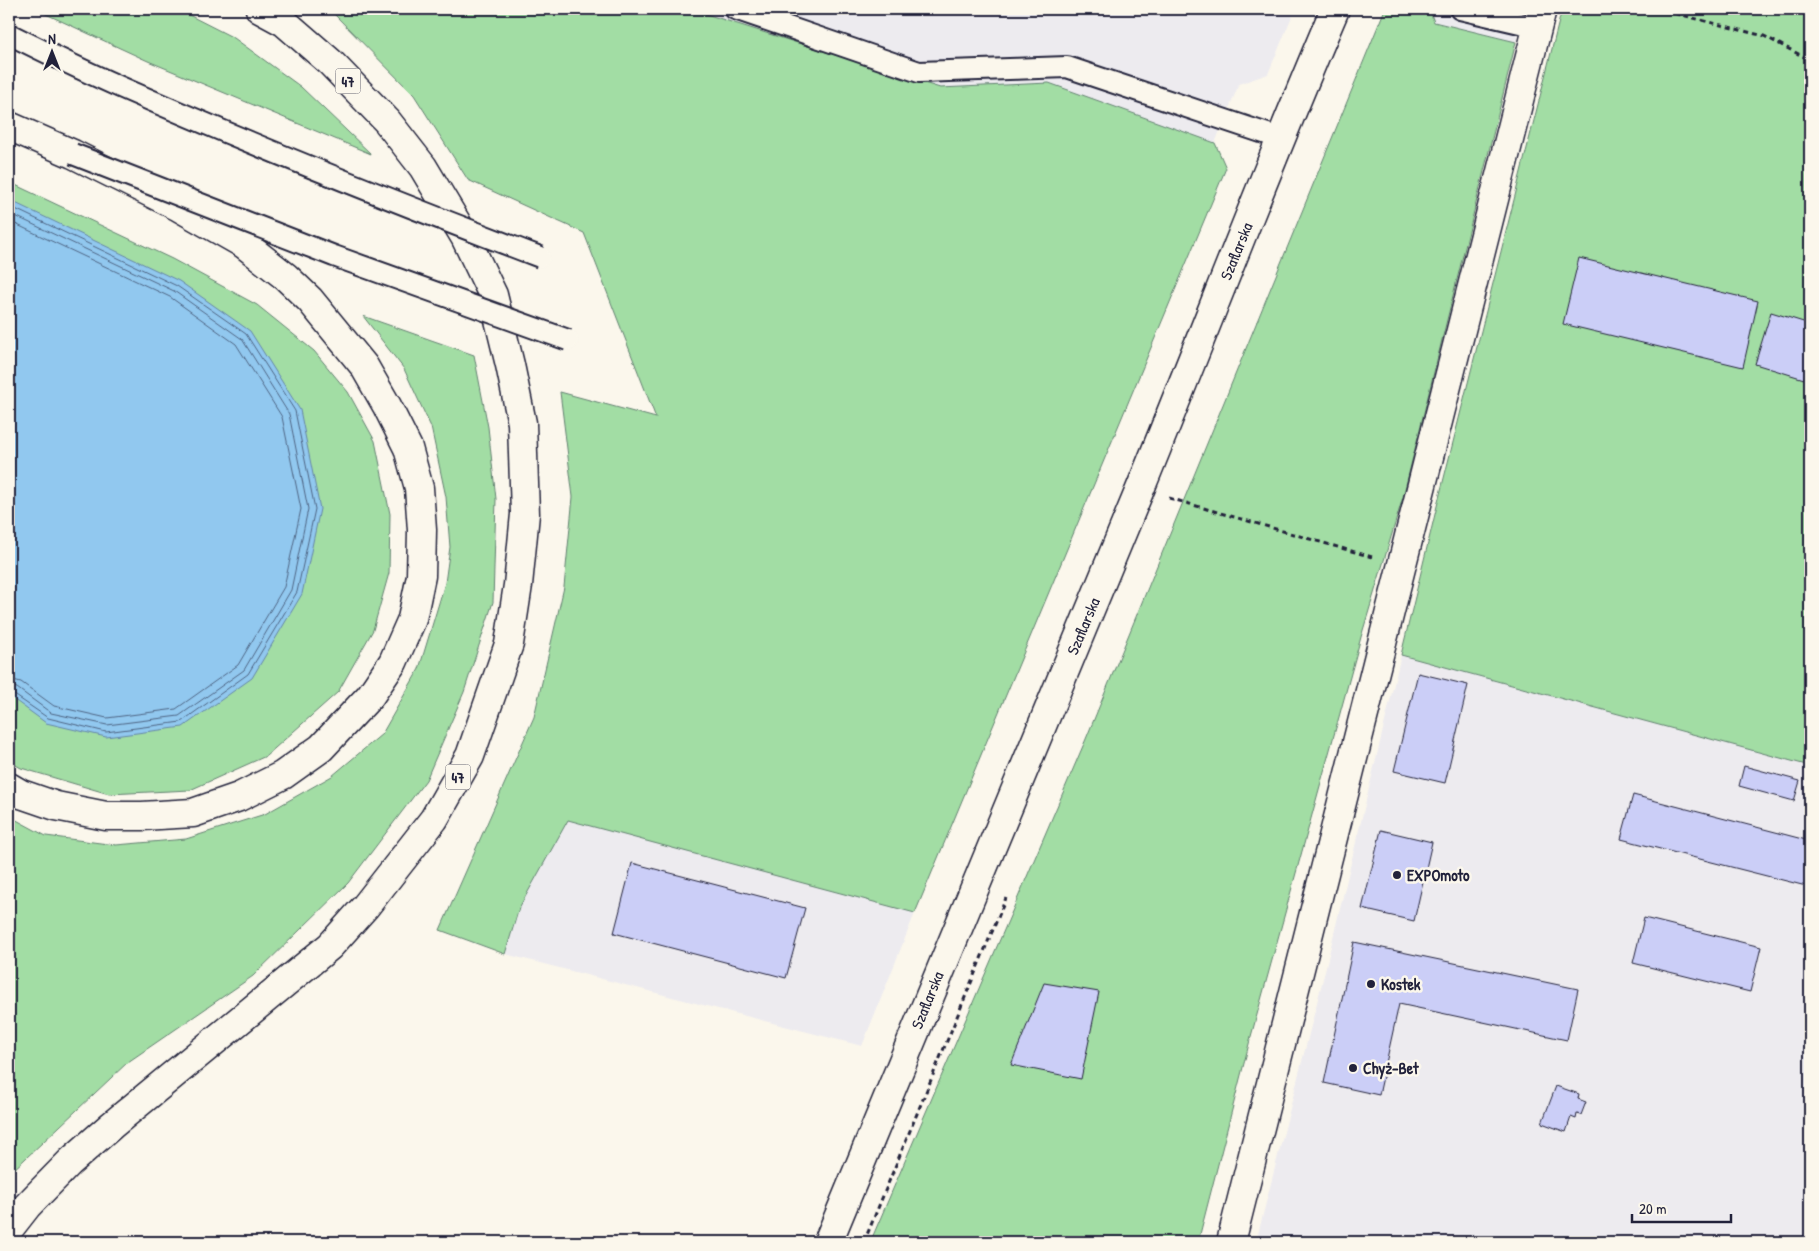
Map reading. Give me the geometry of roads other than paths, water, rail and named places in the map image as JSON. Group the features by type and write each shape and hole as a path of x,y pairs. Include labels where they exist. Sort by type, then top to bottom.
{"main road":[{"name":"47","path":"9,1229 33,1200 70,1162 112,1124 330,946 365,907 434,819 470,756 509,644 518,585 525,514 522,423 493,295 465,238 423,167 387,121 330,62 284,22 260,9"},
{"name":"Szaflarska","path":"828,1242 1140,489 1282,139 1290,113 1335,9"},
{"path":"1231,1242 1539,18"},
{"path":"9,126 73,154 179,208 244,244 286,277 310,300 364,366 408,448 418,488 422,530 421,576 412,619 392,662 370,696 321,748 283,775 240,797 193,813 106,816 56,806 21,794 9,787"}],"lane":[{"path":"735,9 920,72 1067,66 1282,139"},
{"path":"1460,9 1539,18"},
{"path":"9,34 116,85 216,128 540,257"},
{"path":"73,154 334,256 568,340"}],"water":[{"path":"9,200 179,281 250,331 300,410 320,509 302,594 252,678 183,727 106,737 46,723 9,696"}],"place":[{"name":"EXPOmoto","path":"1397,875"},
{"name":"Kostek","path":"1371,984"},
{"name":"Chyż-Bet","path":"1353,1068"}]}
